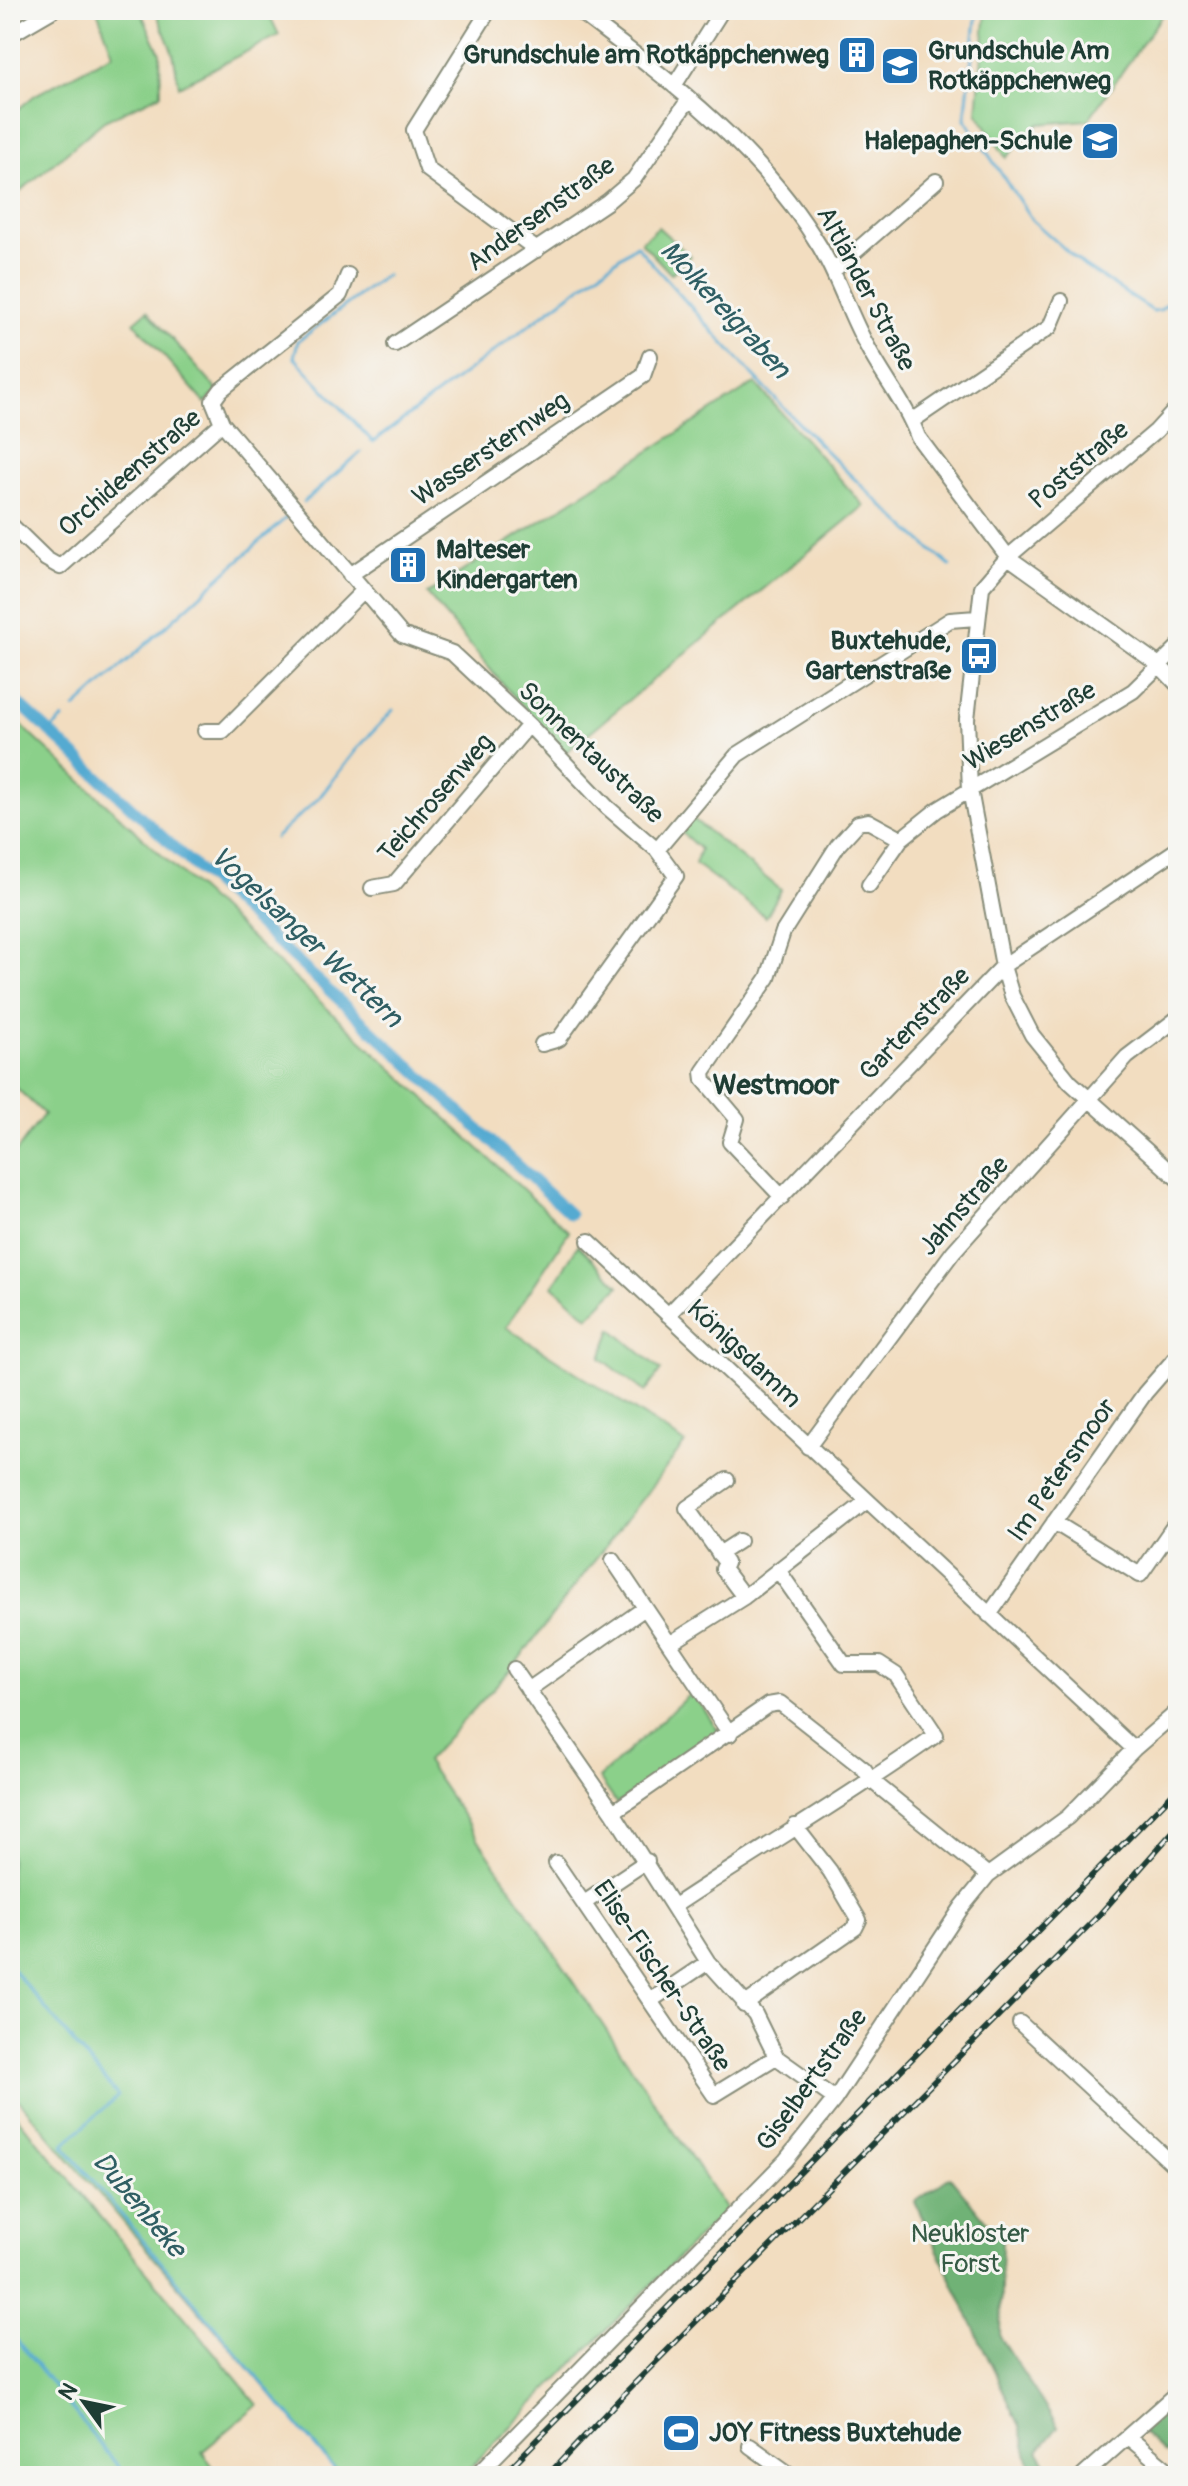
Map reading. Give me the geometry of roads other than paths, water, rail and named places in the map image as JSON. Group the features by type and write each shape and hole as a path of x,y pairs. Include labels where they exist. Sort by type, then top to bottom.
{"street":[{"path":"10,35 53,10"},
{"path":"489,10 414,130 427,169 537,250"},
{"name":"Altländer Straße","path":"577,10 674,86 773,178 833,271 866,345 912,421 918,437 1008,557 1159,665 1178,685"},
{"path":"674,86 722,10"},
{"name":"Andersenstraße","path":"395,344 607,202 634,179 689,99"},
{"path":"833,271 936,181"},
{"path":"222,423 214,410 213,401 221,390 340,295 348,275"},
{"path":"912,421 1050,327 1061,301"},
{"name":"Wassersternweg","path":"350,575 643,376 650,356"},
{"name":"Poststraße","path":"1008,557 1156,431 1178,407"},
{"name":"Orchideenstraße","path":"10,524 46,559 60,567 222,423 397,630"},
{"name":"Gartenstraße","path":"668,1315 1003,966 970,790 967,719 976,618 982,587 1008,557"},
{"path":"205,731 223,731 363,591"},
{"name":"Sonnentaustraße","path":"397,630 452,653 529,725 607,807 657,850 737,755 950,620 976,618"},
{"name":"Wiesenstraße","path":"869,885 901,839 937,810 1133,691 1178,647"},
{"name":"Teichrosenweg","path":"372,888 394,884 529,725"},
{"path":"782,1197 730,1142 737,1119 704,1080 703,1072 768,978 787,925 838,845 858,823 868,821 901,839"},
{"path":"1178,849 1003,966 1012,996 1032,1035 1070,1082 1178,1179"},
{"path":"542,1044 559,1039 676,876 657,850"},
{"name":"Jahnstraße","path":"808,1447 953,1252 1127,1057 1178,1018"},
{"name":"Königsdamm","path":"589,1241 1134,1749"},
{"name":"Im Petersmoor","path":"989,1615 1145,1393 1178,1355"},
{"path":"727,1480 687,1508 726,1563 723,1569 744,1597"},
{"path":"671,1643 744,1597 867,1501"},
{"path":"1054,1522 1140,1575 1178,1520"},
{"path":"719,1554 739,1541"},
{"path":"613,1560 730,1734"},
{"path":"674,1906 795,1826 872,1781 936,1735 896,1675 879,1664 844,1664 778,1570"},
{"path":"528,1690 645,1608"},
{"path":"514,1669 647,1861 708,1962 755,2014 776,2057 835,2099"},
{"path":"613,1812 768,1705 780,1703 864,1769 872,1781 988,1875"},
{"name":"Giselbertstraße","path":"476,2476 786,2160 835,2099 962,1907 988,1875 1068,1817 1134,1749 1178,1711"},
{"path":"744,2005 855,1928 859,1920 830,1871 795,1826"},
{"path":"584,1903 647,1861"},
{"name":"Elise-Fischer-Straße","path":"556,1863 714,2095 776,2057"},
{"path":"650,2001 708,1962"},
{"path":"1020,2023 1178,2169"},
{"path":"1083,2476 1178,2392"},
{"path":"1128,2437 1175,2476"},
{"path":"750,2446 792,2476"}],"waterway":[{"path":"977,10 965,119 1032,220 1084,266 1153,311 1160,310 1178,294"},
{"name":"Molkereigraben","path":"386,275 298,341 294,357 373,442 636,245 710,329 826,451 950,566"},
{"name":"Molkereigraben","path":"304,502 361,452"},
{"name":"Molkereigraben","path":"75,708 289,515"},
{"name":"Vogelsanger Wettern","path":"10,695 570,1214"},
{"name":"Dubenbeke","path":"10,708 16,700"},
{"path":"275,838 319,798 355,751 393,710"},
{"name":"Molkereigraben","path":"50,731 63,719"},
{"name":"Dubenbeke","path":"10,1966 118,2096 63,2145 340,2476"},
{"path":"10,2332 126,2476"}],"railway":[{"path":"502,2476 1178,1788"},
{"path":"547,2476 628,2390 1100,1914 1178,1826"}],"place":[{"name":"Grundschule am Rotkäppchenweg","path":"857,55"},
{"name":"Grundschule Am Rotkäppchenweg","path":"900,66"},
{"name":"Halepaghen-Schule","path":"1100,141"},
{"name":"Malteser Kindergarten","path":"408,565"},
{"name":"Buxtehude, Gartenstraße","path":"979,656"},
{"name":"JOY Fitness Buxtehude","path":"681,2433"}],"district":[{"name":"Westmoor","path":"776,1085"}],"park label":[{"name":"Neukloster Forst","path":"970,2249"}]}
